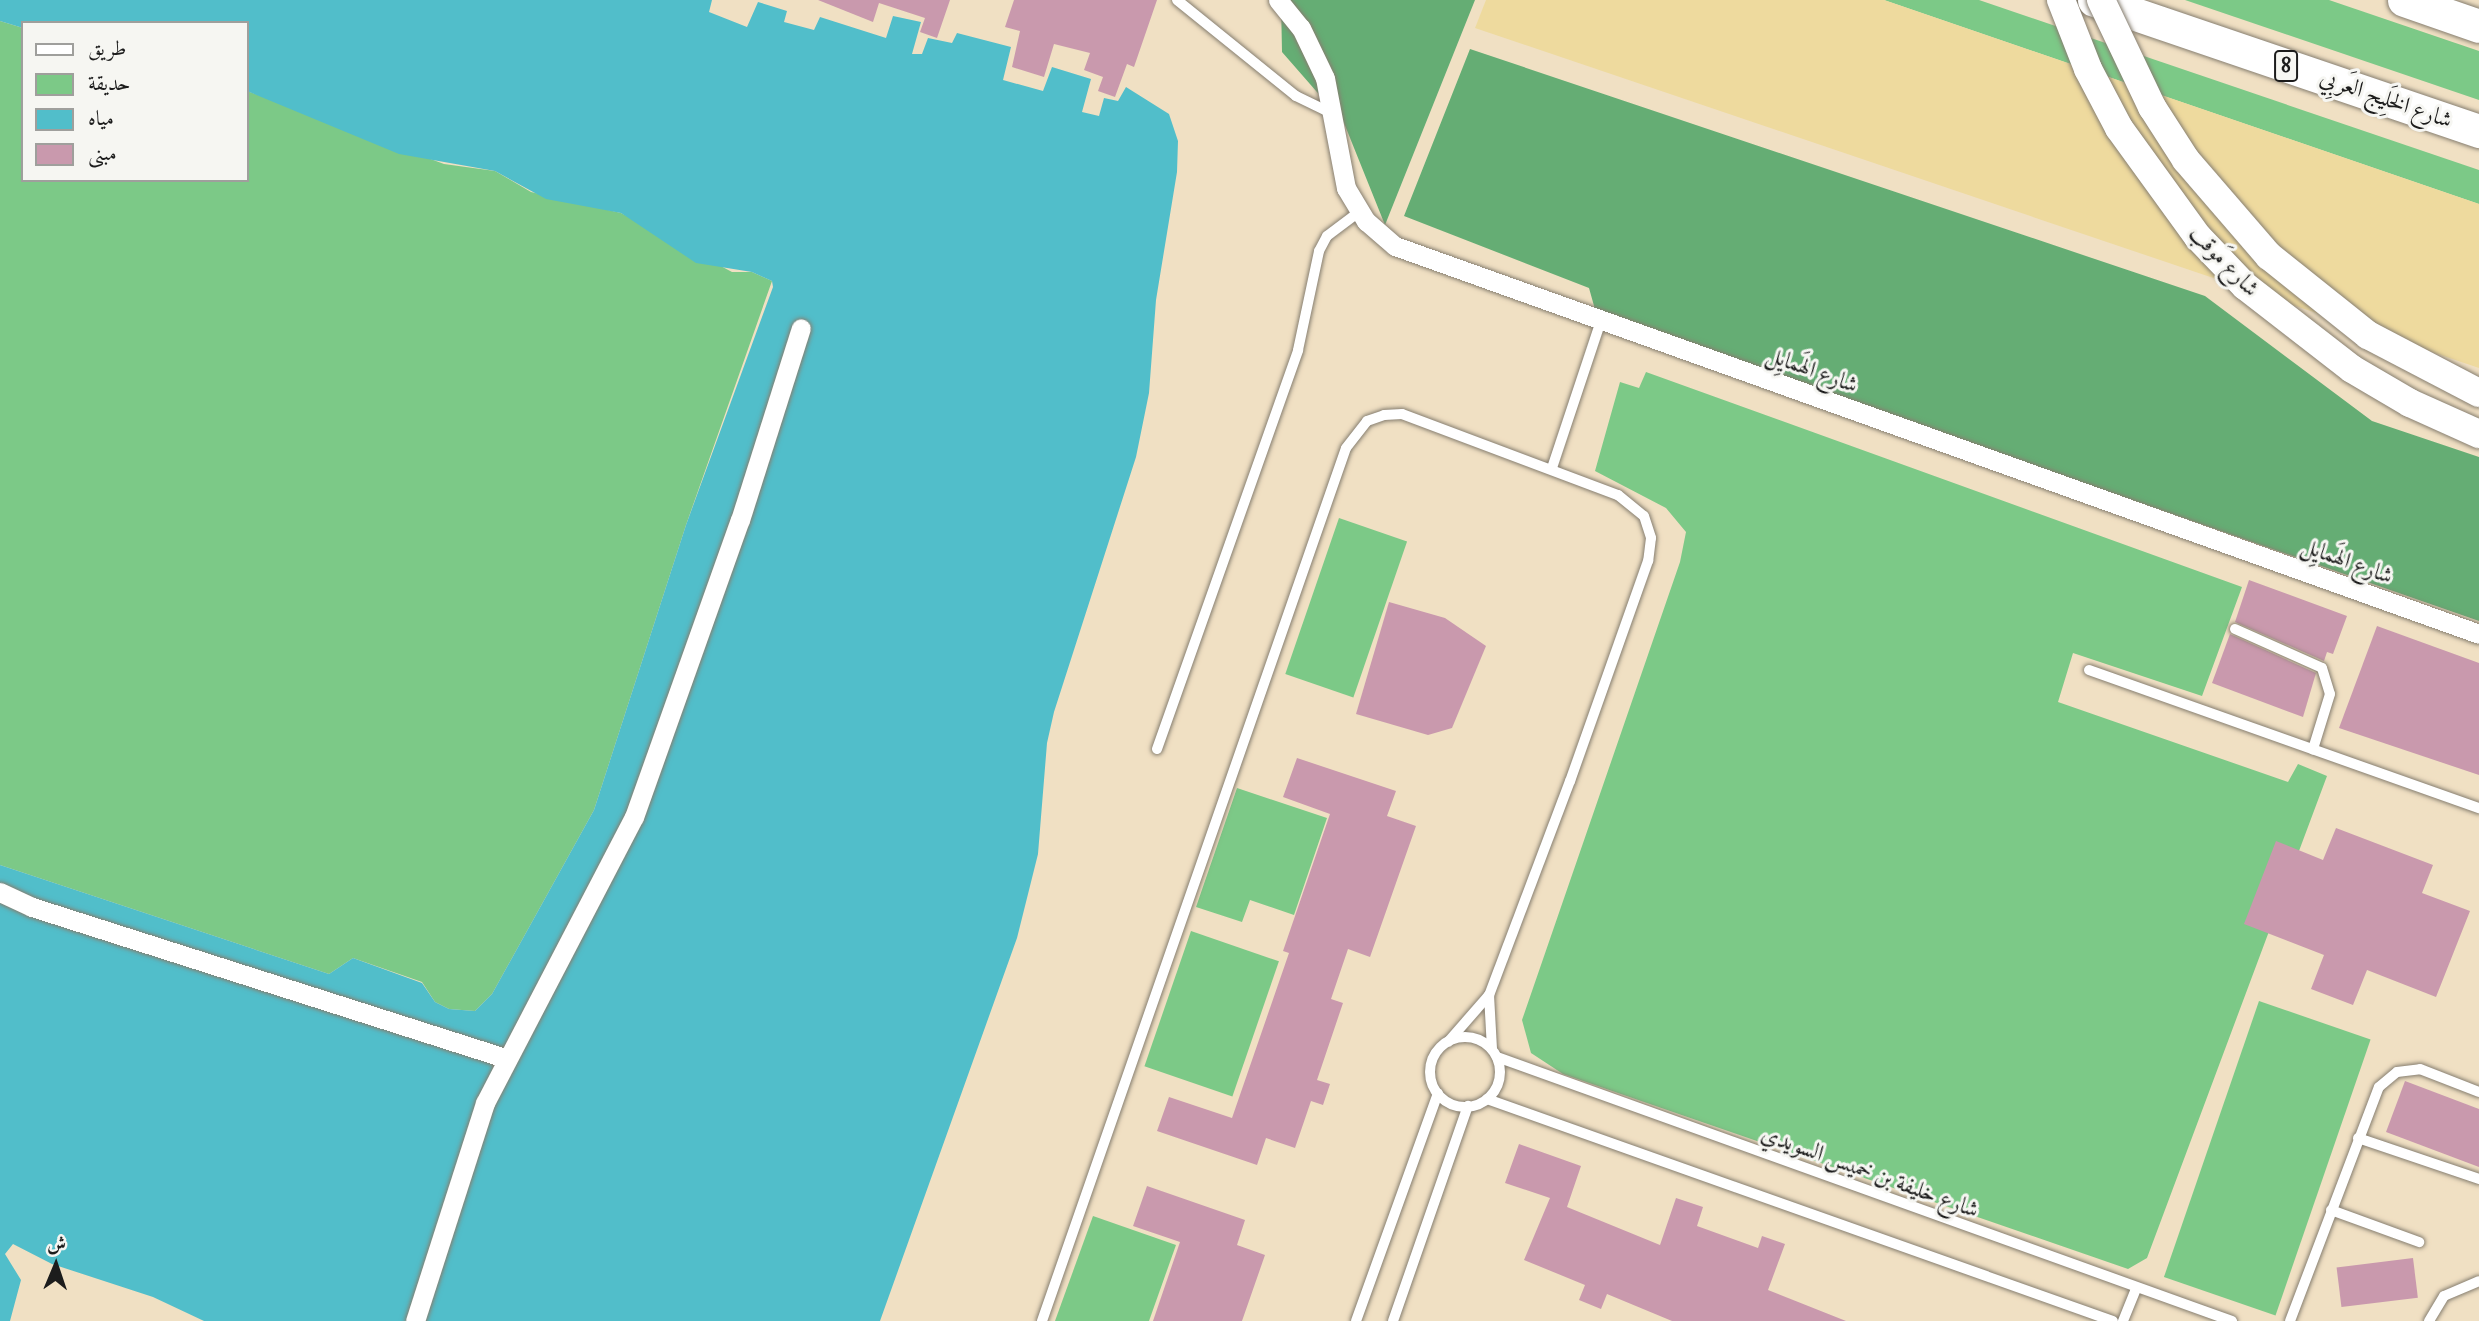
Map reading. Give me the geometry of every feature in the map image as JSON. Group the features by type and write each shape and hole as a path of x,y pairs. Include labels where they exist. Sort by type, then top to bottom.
{"highway":[{"name":"شارع الخَلِيج العَربِي","path":"2094,0 2479,131"},
{"path":"2404,0 2479,26"},
{"path":"2453,0 2479,15"}],"main road":[{"name":"شارع مَوقب","path":"2061,0 2088,69 2119,128 2198,237 2245,286 2307,338 2410,403 2475,433"},
{"name":"شارع مَوقب","path":"2101,0 2152,107 2186,160 2269,256 2368,335 2479,393"}],"street":[{"name":"شارع الهَمايِل","path":"1278,0 1314,52 1334,114 1341,170 1359,212 1379,234 1413,254 2479,634"},
{"path":"415,1321 485,1103 505,1058 634,817 740,520 801,328"},
{"path":"0,892 44,911 505,1058"}],"lane":[{"path":"1177,0 1296,96 1334,114"},
{"path":"1157,750 1298,350 1319,251 1327,236 1359,212"},
{"path":"1552,468 1601,321"},
{"path":"1042,1321 1197,868 1354,433 1367,421 1402,414 1552,468 1637,507 1649,527 1651,550 1489,995 1432,1061 1431,1078 1438,1093 1451,1104 1468,1106 1487,1099 1500,1079 1494,1053 1489,995"},
{"path":"2235,629 2322,668 2330,694 2313,749"},
{"path":"2089,670 2479,807"},
{"path":"1448,1042 1471,1037 1494,1053"},
{"name":"شارع خليفة بن خميس السويدي","path":"1494,1053 2136,1289 2232,1321"},
{"path":"2290,1321 2379,1087 2397,1072 2420,1069 2479,1092"},
{"path":"1356,1321 1438,1093"},
{"path":"1487,1099 2113,1321"},
{"path":"1393,1321 1468,1106"},
{"path":"2358,1138 2479,1180"},
{"path":"2331,1210 2420,1242"},
{"path":"2429,1321 2444,1296 2479,1281"},
{"path":"2123,1321 2136,1289"}],"green space":[{"path":"1281,0 1475,0 1385,225 1344,123 1282,52"},
{"path":"1884,0 1979,0 2479,170 2479,204"},
{"path":"2185,0 2329,0 2479,51 2479,100"},
{"path":"0,21 21,27 21,182 248,182 248,91 444,164 495,171 531,192 621,213 732,272 752,272 772,281 686,525 594,810 492,994 475,1011 449,1009 435,1002 422,982 353,958 329,974 0,865"},
{"path":"1470,49 2205,296 2372,421 2479,457 2479,621 1596,313 1589,288 1404,216"},
{"path":"1646,372 2242,587 2202,696 2073,653 2058,702 2288,782 2298,764 2327,776 2147,1258 2128,1269 1563,1074 1531,1053 1522,1020 1680,562 1686,532 1666,508 1595,471 1620,382 1639,388"},
{"path":"1339,518 1407,541 1353,697 1285,674"},
{"path":"1237,788 1327,818 1294,915 1250,900 1242,922 1196,907"},
{"path":"1191,931 1279,961 1232,1096 1144,1066"},
{"path":"2259,1001 2371,1039 2276,1316 2164,1277"},
{"path":"1093,1216 1176,1245 1149,1321 1055,1321"}],"sand":[{"path":"1486,0 1884,0 2479,204 2479,368 1475,28"}],"water":[{"path":"0,0 712,0 709,12 747,27 758,2 787,11 784,22 814,30 820,17 886,38 893,16 921,22 912,54 922,54 928,38 952,43 957,33 1011,47 1003,80 1043,91 1052,67 1091,79 1082,112 1099,116 1104,98 1118,101 1126,87 1169,114 1178,141 1177,172 1156,300 1149,393 1136,457 1054,712 1047,743 1038,854 1017,938 880,1321 204,1321 153,1297 52,1264 13,1244 5,1254 21,1280 10,1321 0,1321 0,865 329,974 353,958 422,983 435,1002 449,1009 475,1011 492,994 594,810 686,525 773,287 772,281 752,272 696,263 621,213 546,199 495,171 399,154 248,91 248,21 21,21 21,27 0,21"}],"building":[{"path":"818,0 950,0 937,38 920,32 925,18 879,3 873,22"},
{"path":"1014,0 1157,0 1134,67 1127,64 1115,97 1098,91 1103,77 1084,70 1090,53 1054,44 1044,77 1012,67 1020,31 1005,27"},
{"path":"2249,580 2347,616 2333,654 2327,652 2324,661 2235,622"},
{"path":"1389,602 1445,618 1486,646 1452,728 1428,735 1356,714"},
{"path":"2377,626 2479,663 2479,775 2339,728"},
{"path":"2230,634 2316,673 2303,717 2212,683"},
{"path":"1297,758 1396,791 1387,816 1416,826 1370,957 1348,949 1331,999 1343,1003 1317,1080 1330,1084 1323,1105 1311,1101 1295,1148 1266,1138 1257,1165 1157,1131 1169,1097 1232,1118 1289,953 1283,951 1330,814 1283,797"},
{"path":"2336,828 2433,865 2422,893 2470,911 2436,997 2367,970 2353,1005 2311,989 2324,955 2244,924 2276,841 2323,860"},
{"path":"2405,1081 2479,1109 2479,1167 2386,1132"},
{"path":"1519,1144 1581,1166 1567,1207 1660,1245 1676,1198 1703,1207 1697,1226 1758,1248 1762,1236 1785,1244 1768,1290 1846,1321 1672,1321 1607,1294 1601,1309 1579,1300 1585,1285 1524,1260 1550,1198 1505,1183"},
{"path":"1147,1186 1245,1220 1237,1245 1265,1255 1242,1321 1153,1321 1180,1242 1133,1226"},
{"path":"2413,1258 2418,1298 2341,1307 2337,1267"}]}
